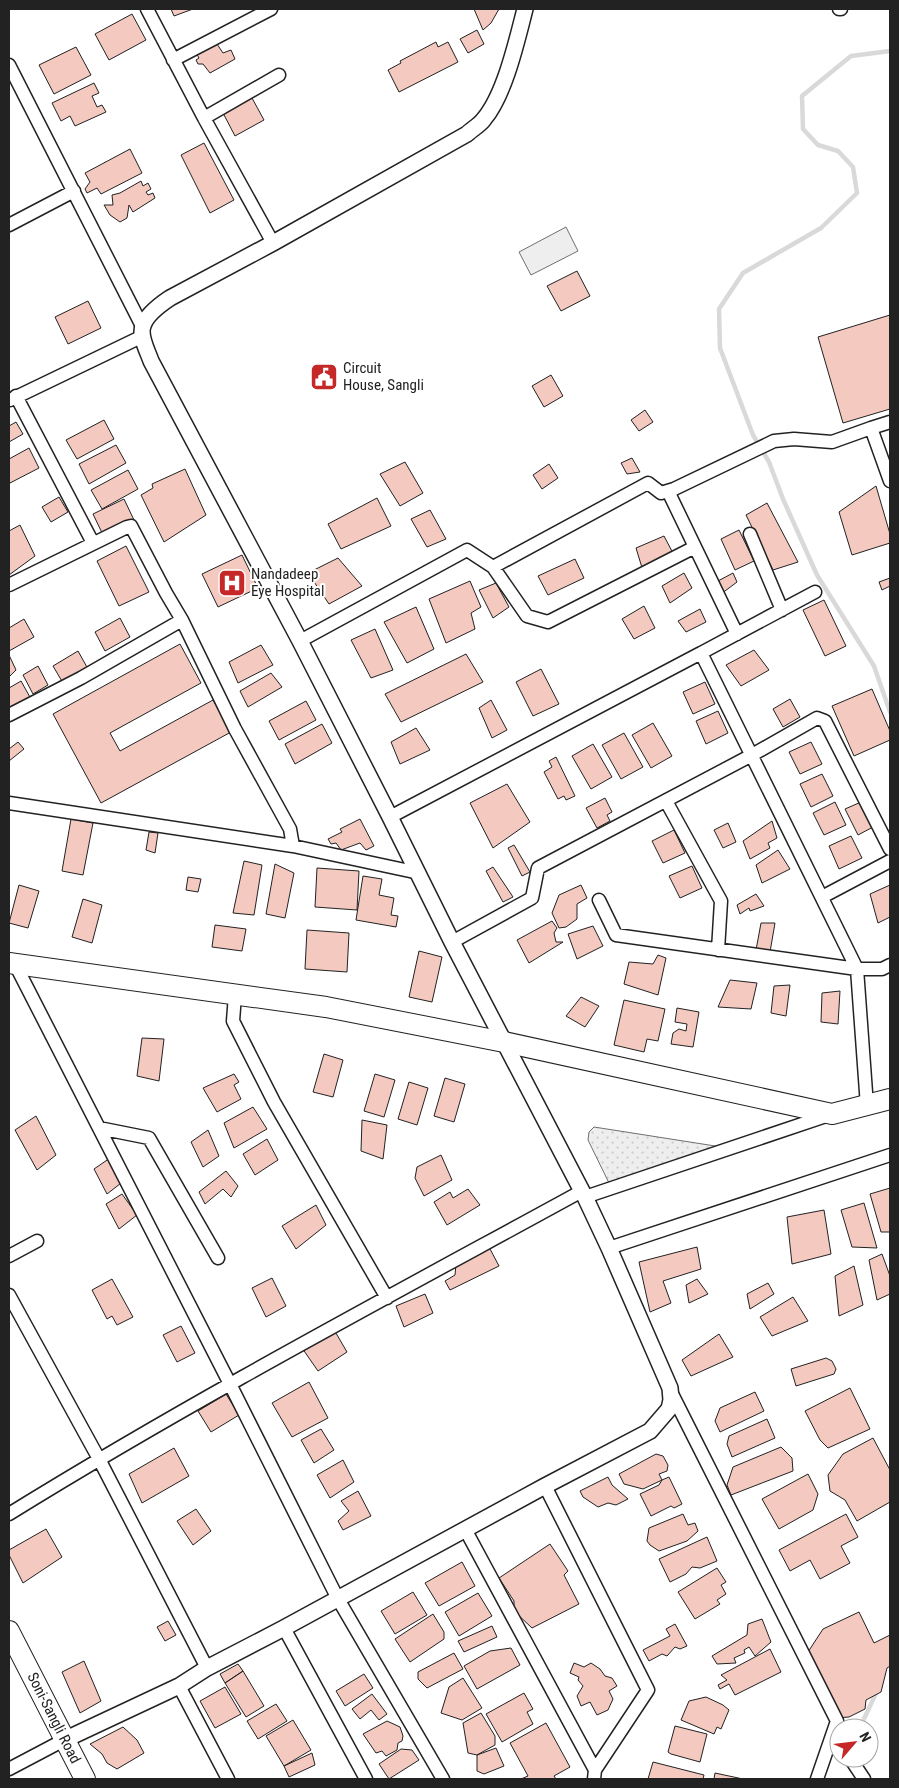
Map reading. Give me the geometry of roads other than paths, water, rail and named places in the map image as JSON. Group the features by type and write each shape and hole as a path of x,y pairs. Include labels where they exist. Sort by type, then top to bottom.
{"main road":[{"path":"12,964 326,1007 504,1042 832,1114 890,1099"},
{"name":"Soni-Sangli Road","path":"9,1631 85,1779"}],"street":[{"path":"147,9 273,243"},
{"path":"173,60 272,9"},
{"path":"93,543 12,398 143,331 156,308 170,298 273,243 467,134 484,119 498,96 510,65 525,9"},
{"path":"9,65 143,331 151,362 300,641 452,942 584,1194 610,1248 670,1388 836,1718"},
{"path":"204,118 279,75"},
{"path":"9,224 74,191"},
{"path":"493,567 648,484 661,493 774,441 794,438 832,442 890,422"},
{"path":"871,428 890,481"},
{"path":"668,491 737,634"},
{"path":"9,585 131,526 182,620 235,729 290,829 293,846"},
{"path":"750,534 782,610"},
{"path":"300,641 468,550 493,567 527,616 548,622 695,547"},
{"path":"390,817 815,592"},
{"path":"9,715 81,678 182,620"},
{"path":"701,653 857,969 867,1106"},
{"path":"452,942 532,898 538,868 752,755 817,718 825,722 890,849"},
{"path":"666,801 721,901 718,950"},
{"path":"9,804 293,846 419,874"},
{"path":"822,897 890,861"},
{"path":"599,900 616,935 857,969 882,969 890,965"},
{"path":"12,964 99,1128 338,1599 443,1779"},
{"path":"235,995 233,1021 270,1094 387,1298"},
{"path":"9,1514 98,1459 230,1384 387,1298 584,1194 832,1114"},
{"path":"99,1128 149,1138 218,1258"},
{"path":"610,1248 890,1154"},
{"path":"9,1256 38,1241"},
{"path":"9,1295 98,1459 207,1668"},
{"path":"9,1769 64,1740 179,1686 207,1668 545,1486 650,1432 669,1409 671,1400 670,1388"},
{"path":"545,1486 648,1690 595,1775"},
{"path":"465,1529 595,1775"},
{"path":"284,1628 366,1779"},
{"path":"179,1686 228,1779"},
{"path":"817,1779 829,1753"},
{"path":"857,1768 864,1779"}],"waterway":[{"path":"890,51 851,56 802,96 803,129 818,145 838,151 853,167 857,193 821,228 743,273 719,309 720,348 753,435 769,462 783,499 817,575 874,666 890,712"},
{"path":"864,1718 877,1691"}],"place":[{"name":"Circuit House, Sangli","path":"324,377"},
{"name":"Nandadeep Eye Hospital","path":"232,583"}]}
